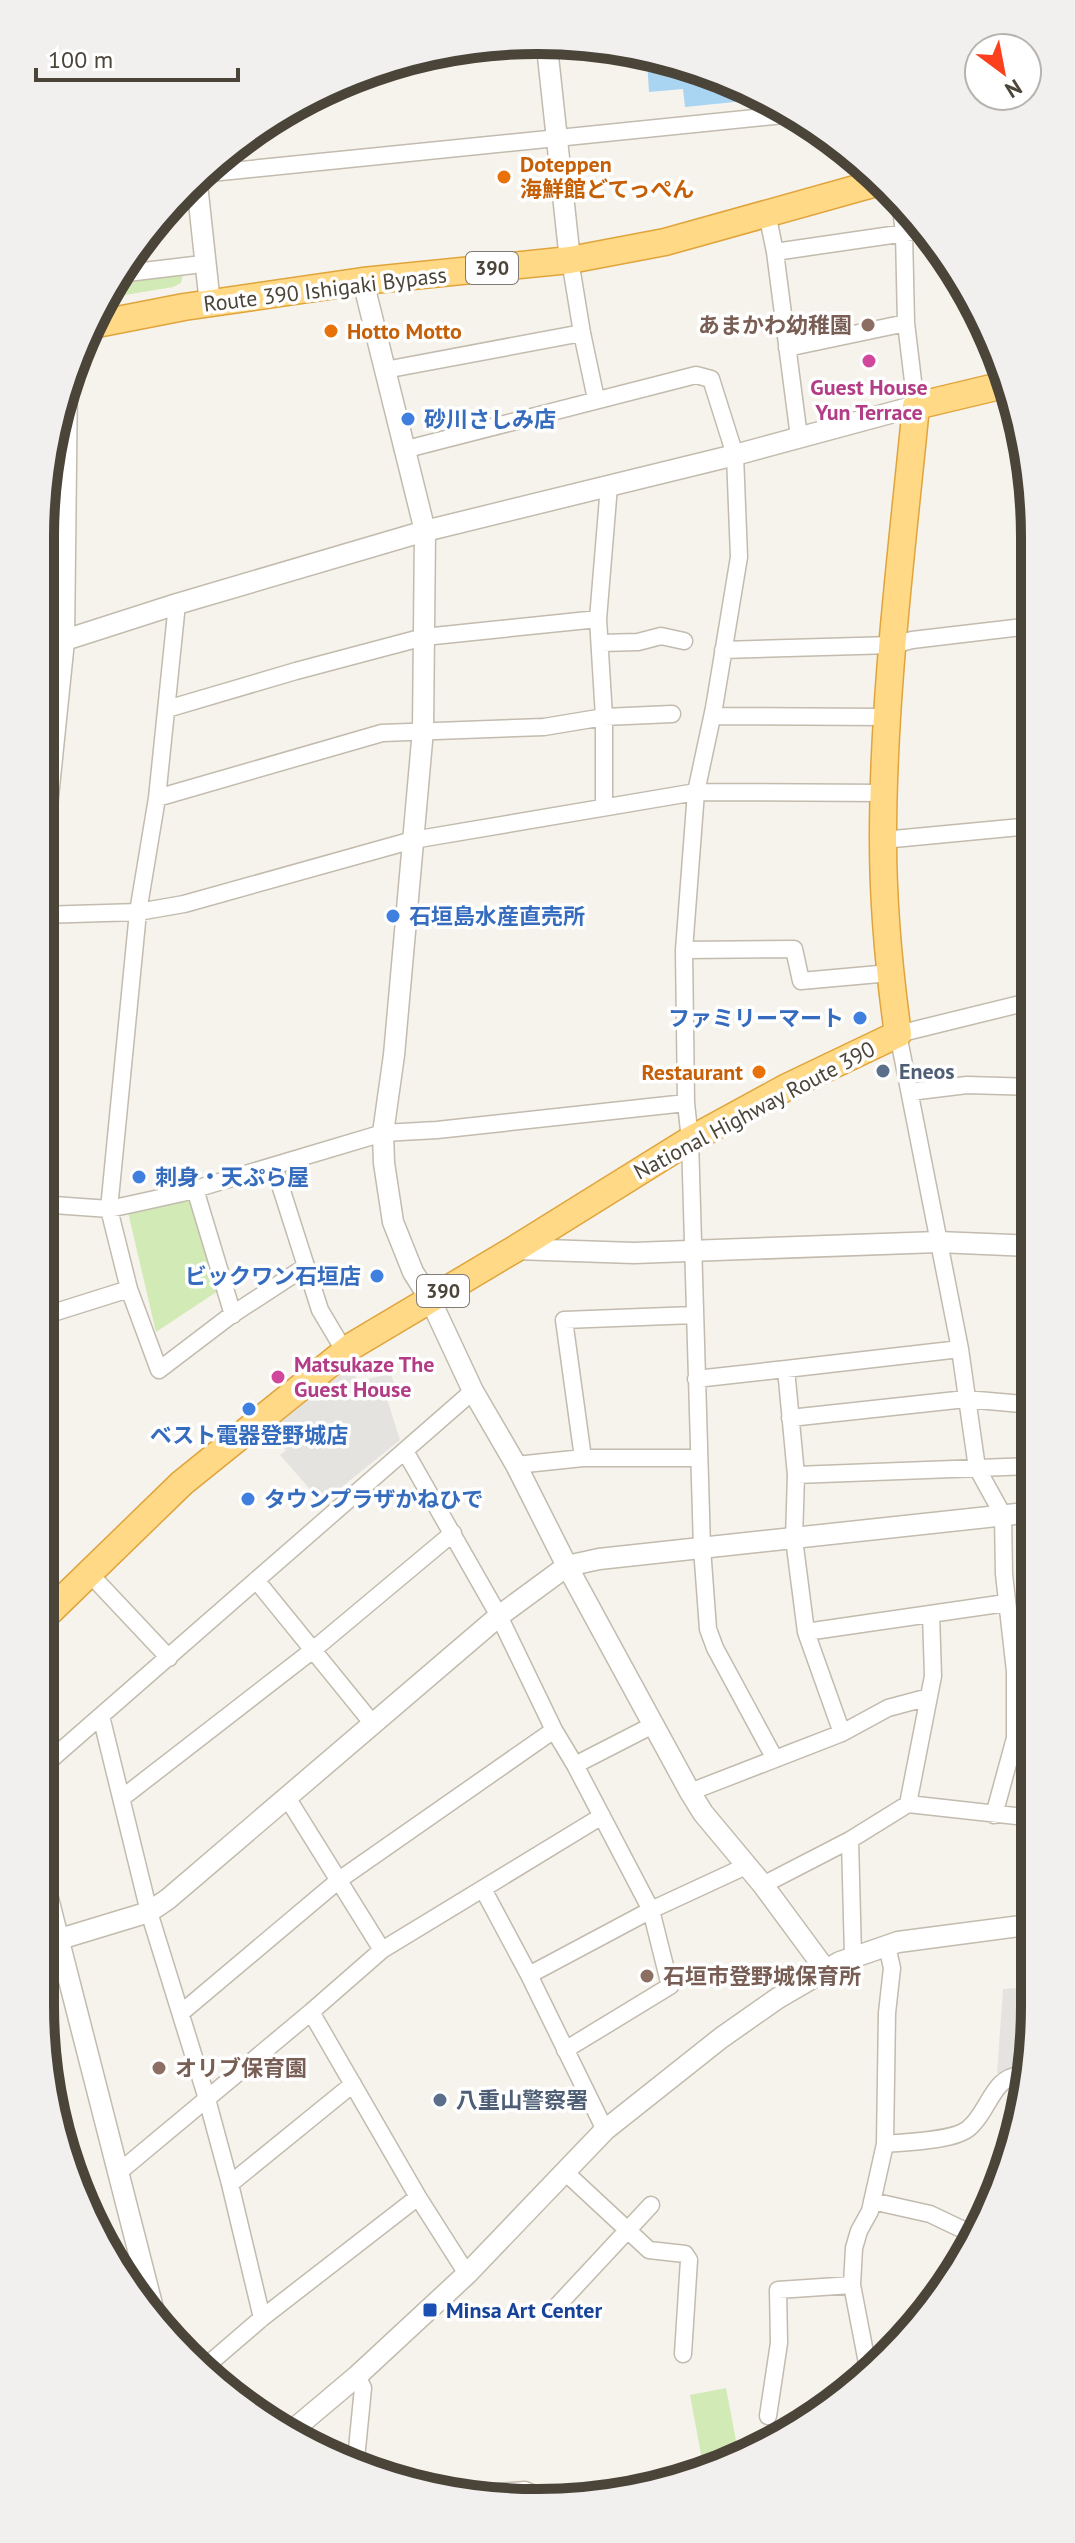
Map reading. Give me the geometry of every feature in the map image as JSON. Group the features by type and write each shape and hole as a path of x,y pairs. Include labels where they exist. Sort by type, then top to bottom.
{"highway":[{"name":"Route 390 Ishigaki Bypass","path":"105,323 363,281 570,260 665,242 868,185"},
{"path":"916,406 997,387"},
{"name":"National Highway Route 390","path":"54,1607 182,1483 345,1352 690,1140 787,1087 898,1034 890,973 883,840 887,717 916,406"}],"street":[{"path":"548,54 570,260 596,399"},
{"path":"221,172 774,116"},
{"path":"194,198 210,304"},
{"path":"767,213 775,252 799,437"},
{"path":"54,644 425,531 735,455 916,406 906,323 903,221"},
{"path":"775,252 912,232"},
{"path":"134,271 194,265"},
{"path":"363,281 425,531 423,730 394,1055 383,1133 393,1222 413,1272 430,1299 473,1391 516,1465 567,1566 690,1792 825,1969"},
{"path":"787,348 906,323"},
{"path":"385,370 582,333"},
{"path":"403,450 696,375 711,379 735,455 739,557 713,716 696,792 684,950 686,1103 690,1140 702,1548 708,1629 715,1648 775,1759"},
{"path":"54,738 64,641 66,428"},
{"path":"604,807 604,717 598,619 609,486"},
{"path":"177,604 157,798 138,912 109,1209 129,1289 159,1370 305,1267"},
{"path":"167,709 424,637 598,619"},
{"path":"723,650 893,645 1021,627"},
{"path":"600,643 638,642 661,636 684,641"},
{"path":"157,798 382,733 544,727 604,717 672,714"},
{"path":"713,716 887,717"},
{"path":"54,915 138,912 184,904 413,840 696,792 885,793"},
{"path":"883,840 1021,827"},
{"path":"684,950 794,949 801,981 890,973"},
{"path":"994,1815 1015,1738 1015,1671 1006,1603 1003,1515 977,1468 960,1349 898,1034 1021,1004"},
{"path":"910,1092 967,1085 1021,1087"},
{"path":"54,1205 109,1209 195,1189 383,1133 686,1103"},
{"path":"274,1166 320,1310 345,1352"},
{"path":"195,1189 233,1315"},
{"path":"515,1249 634,1253 938,1242 1021,1245"},
{"path":"54,1313 129,1289"},
{"path":"583,1458 564,1320 694,1315"},
{"path":"696,1379 960,1349"},
{"path":"786,1369 796,1475 794,1539 806,1632 842,1733"},
{"path":"54,1757 473,1391"},
{"path":"790,1418 966,1399 1021,1404"},
{"path":"405,1451 499,1616 554,1730 651,1910 670,1986 565,2050"},
{"path":"516,1465 583,1458 699,1458"},
{"path":"796,1475 1021,1466"},
{"path":"60,1939 149,1912 168,1899 499,1616 567,1566 599,1559 1021,1513"},
{"path":"122,1798 313,1650 453,1533"},
{"path":"89,1573 169,1658"},
{"path":"256,1580 373,1724"},
{"path":"806,1632 1006,1603"},
{"path":"908,1804 933,1676 931,1614"},
{"path":"690,1792 842,1733 888,1708 929,1697"},
{"path":"101,1716 149,1912 207,2099 262,2318"},
{"path":"575,1765 653,1725"},
{"path":"181,2013 339,1880 554,1730"},
{"path":"288,1799 382,1950"},
{"path":"763,1885 850,1840 908,1804 1021,1817"},
{"path":"119,2172 382,1950 602,1816"},
{"path":"850,1840 853,1956"},
{"path":"529,1975 651,1910 746,1866"},
{"path":"483,1889 605,2130"},
{"path":"54,1917 119,2172 135,2269"},
{"path":"298,2425 467,2274 605,2130 721,2038 778,1998 853,1956 887,1946 1021,1926"},
{"path":"866,2359 852,2285 854,2248 872,2201 885,2144 887,2013 892,1968 887,1946"},
{"path":"311,2012 418,2197 467,2274"},
{"path":"885,2144 934,2140 969,2129 1003,2080 1016,2074"},
{"path":"230,2184 353,2084"},
{"path":"564,2171 649,2250 685,2254 689,2260 683,2354"},
{"path":"211,2362 262,2318 418,2197"},
{"path":"872,2201 930,2214 965,2231"},
{"path":"557,2306 651,2205"},
{"path":"768,2416 779,2343 778,2290 852,2285"},
{"path":"357,2376 363,2388 357,2454"}],"green space":[{"path":"183,275 181,283 173,287 119,296 128,281"},
{"path":"192,1194 221,1289 156,1332 127,1208"},
{"path":"726,2388 737,2446 702,2460 690,2395"}],"shaded area":[{"path":"351,1360 357,1381 391,1374 396,1390 386,1396 400,1440 322,1503 280,1455 286,1450 265,1425"},
{"path":"1021,1988 1016,2073 997,2073 1003,1989"}],"water":[{"path":"647,66 693,80 744,101 685,107 683,89 649,92"}],"place":[{"name":"Doteppen 海鮮館どてっぺん","path":"504,177"},
{"name":"あまかわ幼稚園","path":"868,325"},
{"name":"Hotto Motto","path":"331,331"},
{"name":"Guest House Yun Terrace","path":"869,361"},
{"name":"砂川さしみ店","path":"408,419"},
{"name":"石垣島水産直売所","path":"393,916"},
{"name":"ファミリーマート","path":"860,1018"},
{"name":"Eneos","path":"883,1071"},
{"name":"Restaurant","path":"759,1072"},
{"name":"刺身・天ぷら屋","path":"139,1177"},
{"name":"ビックワン石垣店","path":"377,1276"},
{"name":"Matsukaze The Guest House","path":"278,1377"},
{"name":"ベスト電器登野城店","path":"249,1409"},
{"name":"タウンプラザかねひで","path":"248,1499"},
{"name":"石垣市登野城保育所","path":"647,1976"},
{"name":"オリブ保育園","path":"159,2068"},
{"name":"八重山警察署","path":"440,2100"},
{"name":"Minsa Art Center","path":"430,2310"}]}
